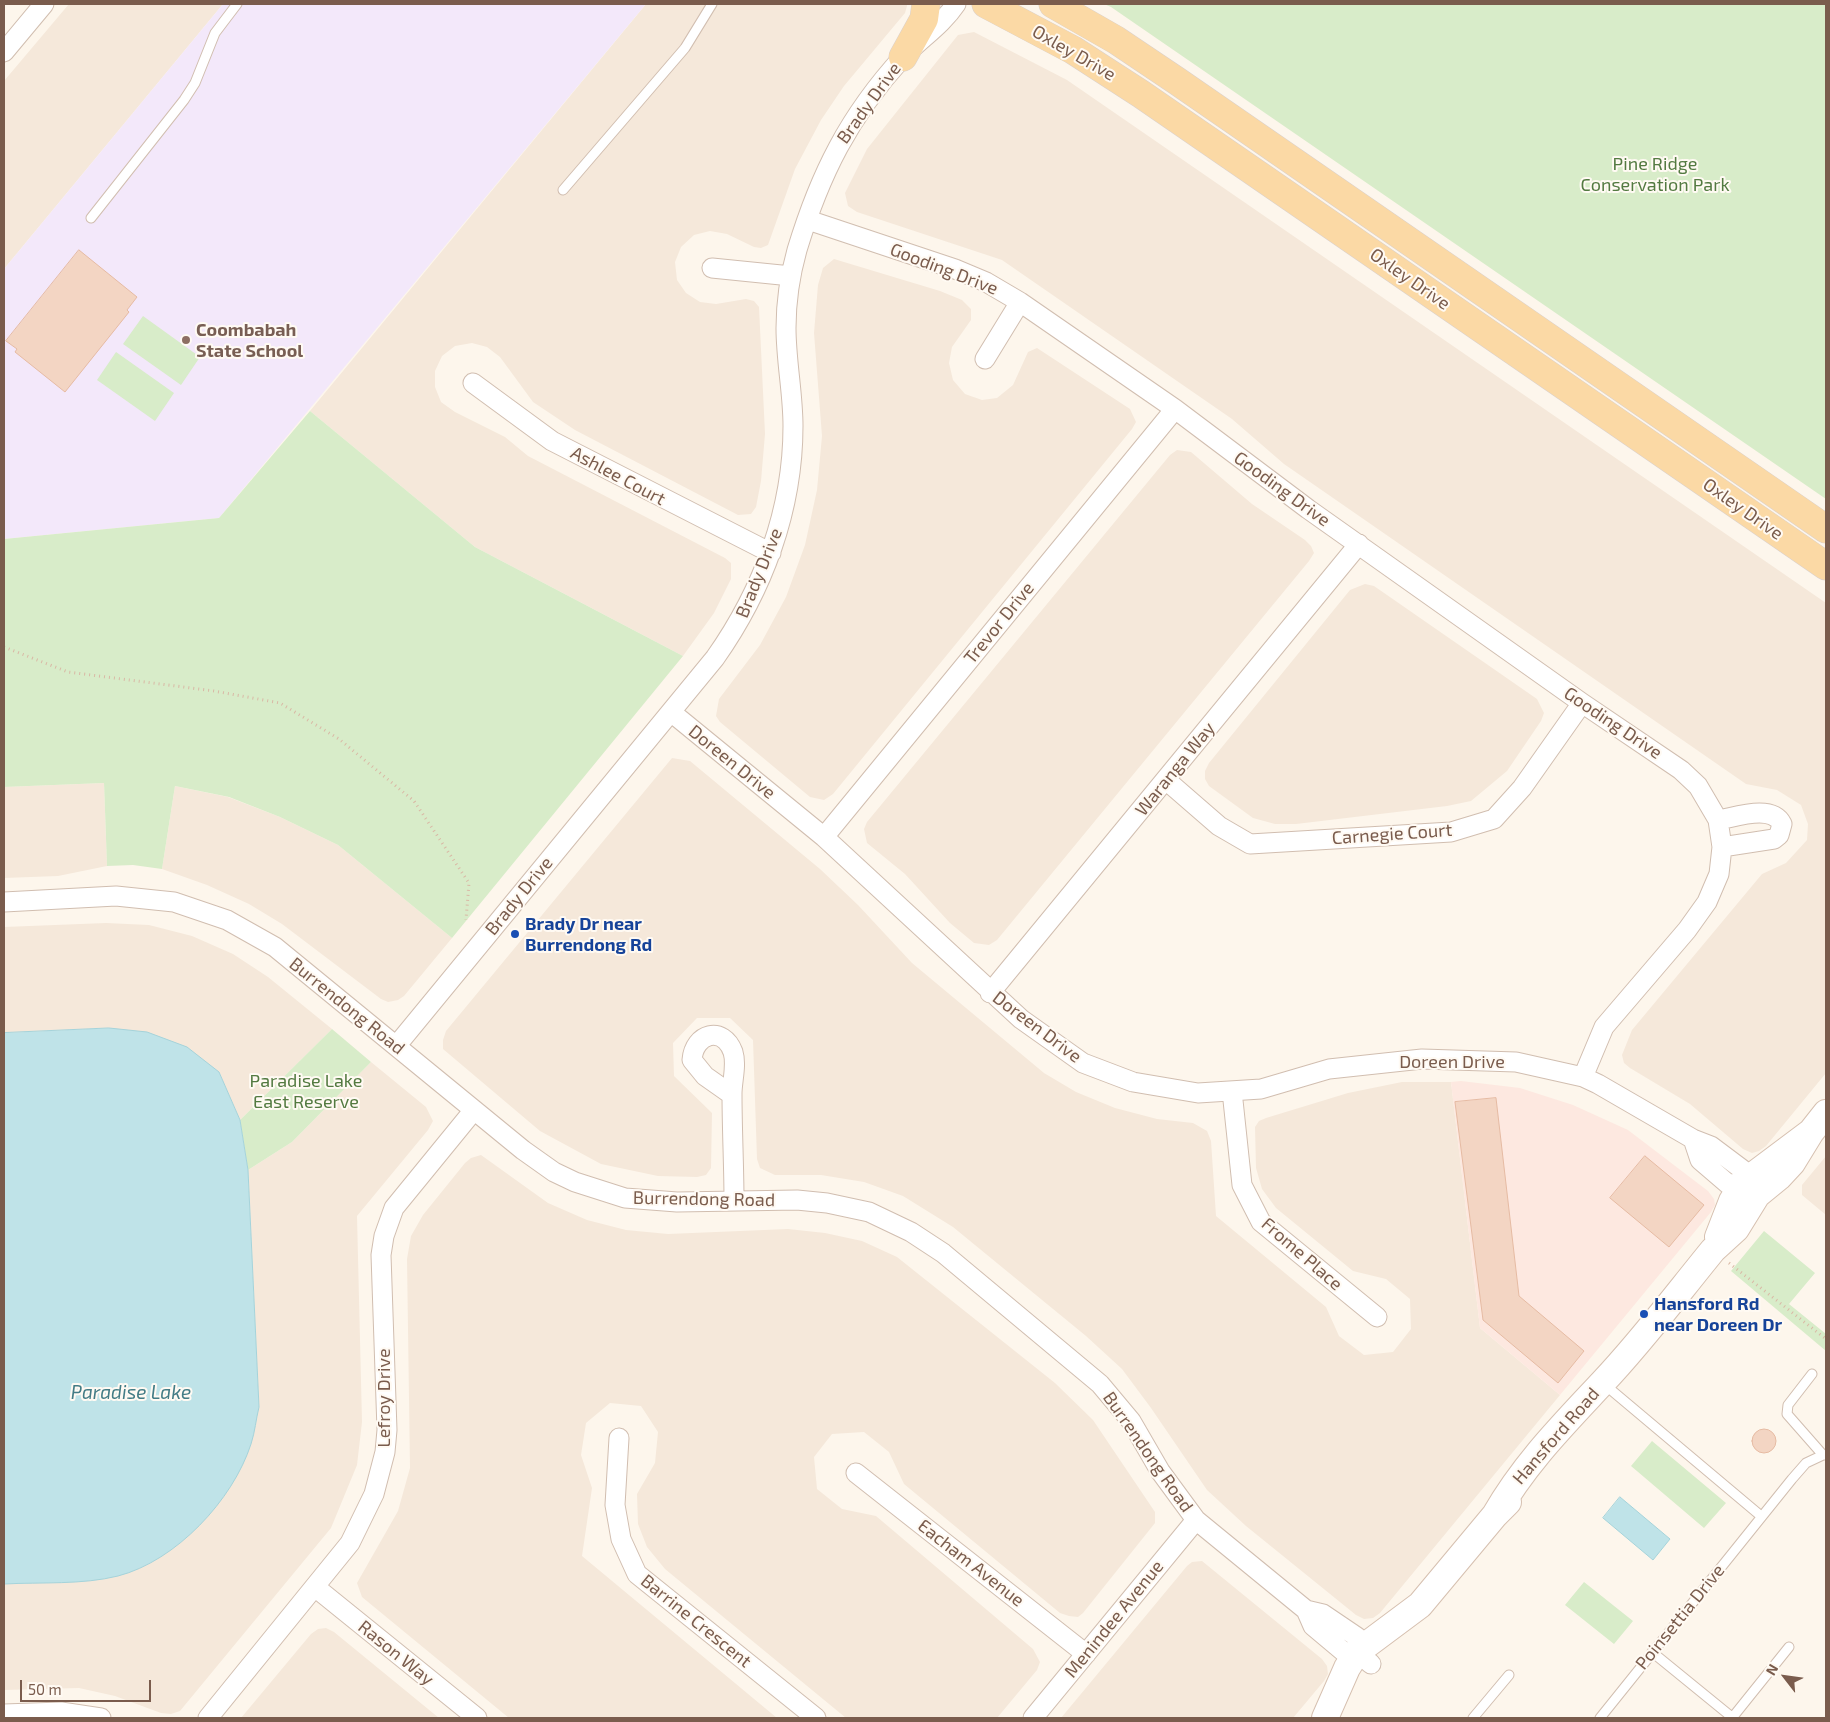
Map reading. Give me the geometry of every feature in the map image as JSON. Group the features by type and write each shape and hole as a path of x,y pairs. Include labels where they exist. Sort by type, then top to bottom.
{"main road":[{"path":"903,57 924,19 926,4"},
{"name":"Oxley Drive","path":"986,4 1073,50 1163,109 1826,566"},
{"path":"1014,4 1077,38 1128,71 1148,89 1163,109"},
{"name":"Oxley Drive","path":"1053,4 1116,40 1177,81 1826,529"}],"street":[{"path":"4,52 44,4"},
{"name":"Brady Drive","path":"397,1045 715,658 734,632 755,593 771,553 786,493 793,426 786,328 791,276 808,220 828,165 853,120 903,57 956,4"},
{"name":"Gooding Drive","path":"808,220 955,269 986,282 1020,302 1175,408 1358,544 1582,703 1681,770 1698,786 1718,820 1722,847 1719,874 1707,902 1687,930 1604,1027 1583,1077"},
{"path":"712,268 791,276"},
{"path":"985,359 1020,302"},
{"name":"Ashlee Court","path":"474,383 552,441 771,553"},
{"name":"Trevor Drive","path":"824,837 1175,408"},
{"name":"Waranga Way","path":"990,993 1358,544"},
{"name":"Carnegie Court","path":"1166,780 1219,826 1250,844 1451,832 1494,818 1522,788 1582,703"},
{"name":"Doreen Drive","path":"670,712 824,837 990,993 1021,1019 1083,1063 1133,1082 1198,1093 1261,1089 1329,1069 1422,1058 1516,1062 1583,1077 1598,1084 1693,1139 1700,1160 1728,1184 1750,1189"},
{"path":"1718,820 1769,814 1780,819 1782,824 1779,835 1774,839 1722,847"},
{"name":"Burrendong Road","path":"4,902 116,896 174,902 227,920 275,947 474,1110 554,1172 600,1192 649,1201 734,1202 796,1200 846,1206 894,1222 928,1242 1100,1384 1131,1421 1160,1471 1196,1520 1306,1610 1313,1626 1337,1647 1344,1652 1364,1658"},
{"name":"Frome Place","path":"1232,1091 1242,1185 1261,1222 1377,1317"},
{"path":"732,1095 734,1202"},
{"name":"Lefroy Drive","path":"208,1718 315,1587 359,1528 374,1494 385,1452 387,1430 381,1255 388,1221 394,1208 474,1110"},
{"name":"Hansford Road","path":"1325,1718 1347,1668 1397,1642 1409,1626 1420,1605 1495,1515 1562,1445 1584,1417 1603,1383 1713,1250 1736,1230 1750,1189 1779,1177 1792,1163 1819,1123"},
{"name":"Barrine Crescent","path":"619,1438 616,1505 621,1539 637,1574 816,1718"},
{"name":"Eacham Avenue","path":"856,1473 1086,1654"},
{"name":"Menindee Avenue","path":"1033,1718 1196,1520"},
{"name":"Rason Way","path":"315,1587 476,1718"},
{"name":"Hansford Road","path":"1329,1718 1357,1690 1364,1658"},
{"path":"4,1714 60,1712 101,1718"}],"lane":[{"path":"90,218 188,94 195,83 215,33 237,4"},
{"path":"563,190 684,48 712,4"},
{"path":"1812,1374 1786,1410 1790,1419 1825,1455"},
{"path":"1603,1383 1761,1516"},
{"name":"Poinsettia Drive","path":"1600,1718 1761,1516 1806,1463 1825,1455"},
{"path":"1652,1652 1733,1718 1789,1647"},
{"path":"1473,1718 1509,1676"}],"path":[{"path":"4,647 68,672 214,691 280,703 339,739 414,801 469,883 466,920"},
{"path":"1713,1250 1826,1339"}],"shaded area":[{"path":"69,4 223,4 4,269 4,81"},
{"name":"Coombabah State School","path":"223,4 646,4 219,518 4,539 4,269"},
{"path":"646,4 907,4 905,13 844,86 821,120 795,169 768,245 761,248 754,247 727,234 710,231 694,235 681,247 675,262 677,280 686,293 700,302 716,304 746,299 754,301 759,307 765,434 761,481 756,507 751,514 738,515 575,430 533,402 500,357 487,347 472,343 455,346 442,356 435,371 435,387 441,402 455,412 505,437 528,456 725,558 731,563 731,579 714,613 683,656 475,547 310,411"},
{"path":"974,32 1067,80 1826,603 1826,1073 1766,1146 1759,1151 1752,1153 1743,1149 1690,1104 1630,1068 1624,1063 1622,1055 1632,1030 1762,874 1786,863 1807,840 1808,824 1801,805 1777,790 1746,784 1284,464 1232,419 1002,260 857,212 848,206 845,193 867,149 958,35"},
{"path":"834,259 940,291 962,300 971,309 971,320 952,347 949,363 953,380 965,394 982,400 997,398 1013,385 1028,352 1037,348 1130,409 1136,422 833,794 824,800 810,797 720,722 716,716 719,699 760,645 786,597 805,545 817,490 822,436 814,333 818,285 823,268"},
{"path":"1177,450 1191,452 1252,504 1305,540 1311,546 1314,553 997,940 989,945 974,943 950,923 905,874 867,843 864,829 867,822 1170,455"},
{"path":"1365,584 1374,586 1537,699 1544,713 1541,721 1507,771 1471,801 1447,806 1296,824 1275,824 1253,818 1209,786 1205,779 1205,771 1209,763 1350,590"},
{"path":"672,758 690,761 820,869 858,905 912,963 1044,1073 1076,1092 1115,1108 1157,1119 1193,1123 1207,1131 1211,1141 1216,1216 1326,1307 1339,1336 1364,1355 1393,1352 1411,1329 1410,1299 1386,1279 1353,1271 1276,1208 1262,1189 1256,1168 1255,1127 1259,1121 1266,1118 1348,1093 1402,1082 1451,1082 1480,1328 1560,1395 1380,1613 1373,1618 1364,1619 1356,1615 1246,1526 1207,1490 1122,1369 1086,1336 953,1227 903,1196 864,1182 821,1175 775,1175 760,1168 757,1159 753,1040 730,1018 697,1018 673,1043 674,1076 712,1113 711,1168 706,1175 697,1177 658,1176 601,1164 540,1131 443,1049 446,1031"},
{"path":"104,783 107,866 58,876 4,878 4,787"},
{"path":"175,786 228,797 280,817 338,845 452,938 404,996 398,1000 388,1002 381,999 282,924 249,904 207,885 162,869"},
{"path":"106,923 149,925 192,936 233,954 268,977 332,1029 240,1120 219,1072 109,1028 4,1033 4,927"},
{"path":"371,1062 426,1107 433,1121 428,1130 357,1216 362,1422 357,1465 331,1528 180,1711 171,1714 161,1713 115,1696 79,1688 4,1690 4,1584 79,1581 259,1407 248,1170 292,1142"},
{"path":"1461,1081 1520,1088 1573,1105 1628,1130 1708,1191 1714,1199 1715,1205 1711,1212 1560,1395 1480,1328 1451,1082"},
{"path":"481,1155 548,1203 587,1220 626,1230 668,1234 788,1229 825,1233 862,1241 897,1257 1055,1383 1093,1420 1155,1512 1155,1523 1083,1613 1078,1617 1069,1616 1060,1613 904,1484 889,1452 864,1432 832,1434 814,1457 817,1489 842,1509 876,1516 1033,1649 1040,1662 1037,1670 997,1718 846,1718 665,1569 647,1547 638,1524 637,1494 655,1463 658,1432 641,1406 610,1403 586,1423 581,1455 592,1488 582,1556 777,1718 509,1718 362,1597 357,1583 398,1511 410,1468 407,1259 411,1236 423,1215 465,1163 471,1158"},
{"path":"1826,1156 1826,1215 1802,1195 1802,1185"},
{"path":"1202,1561 1322,1659 1327,1666 1328,1674 1324,1681 1293,1718 1061,1718 1187,1566 1192,1562"},
{"path":"326,1628 334,1632 439,1718 241,1718 311,1634 318,1629"}],"green space":[{"name":"Pine Ridge Conservation Park","path":"1104,4 1826,4 1826,499 1111,7"},
{"path":"143,316 200,357 181,385 123,344"},
{"path":"116,352 174,393 155,421 97,380"},
{"path":"310,411 475,547 683,656 452,938 338,845 280,817 229,797 175,786 162,869 133,865 107,866 104,783 4,787 4,539 219,518"},
{"name":"Paradise Lake East Reserve","path":"332,1029 371,1062 292,1142 248,1170 240,1120"},
{"path":"1764,1231 1815,1273 1789,1304 1826,1334 1826,1351 1731,1271"},
{"path":"1652,1441 1726,1503 1704,1528 1631,1466"},
{"path":"1584,1582 1633,1621 1614,1644 1565,1605"}],"water":[{"name":"Paradise Lake","path":"109,1028 147,1032 187,1047 219,1072 240,1120 248,1170 259,1407 254,1435 231,1486 216,1506 200,1525 161,1557 140,1568 104,1579 76,1582 4,1584 4,1033"},
{"path":"1620,1497 1670,1539 1653,1560 1603,1518"}],"building":[{"path":"79,250 137,297 127,310 129,312 65,392 15,352 17,349 6,341"},
{"path":"1496,1098 1519,1296 1584,1351 1558,1383 1483,1320 1455,1102"},
{"path":"1645,1156 1704,1205 1669,1247 1610,1198"},
{"path":"1764,1429 1769,1430 1775,1436 1775,1446 1769,1452 1764,1453 1759,1452 1753,1446 1752,1441 1753,1436 1759,1430"}],"place":[{"name":"Coombabah State School","path":"186,340"},
{"name":"Brady Dr near Burrendong Rd","path":"515,934"},
{"name":"Hansford Rd near Doreen Dr","path":"1644,1314"}]}
